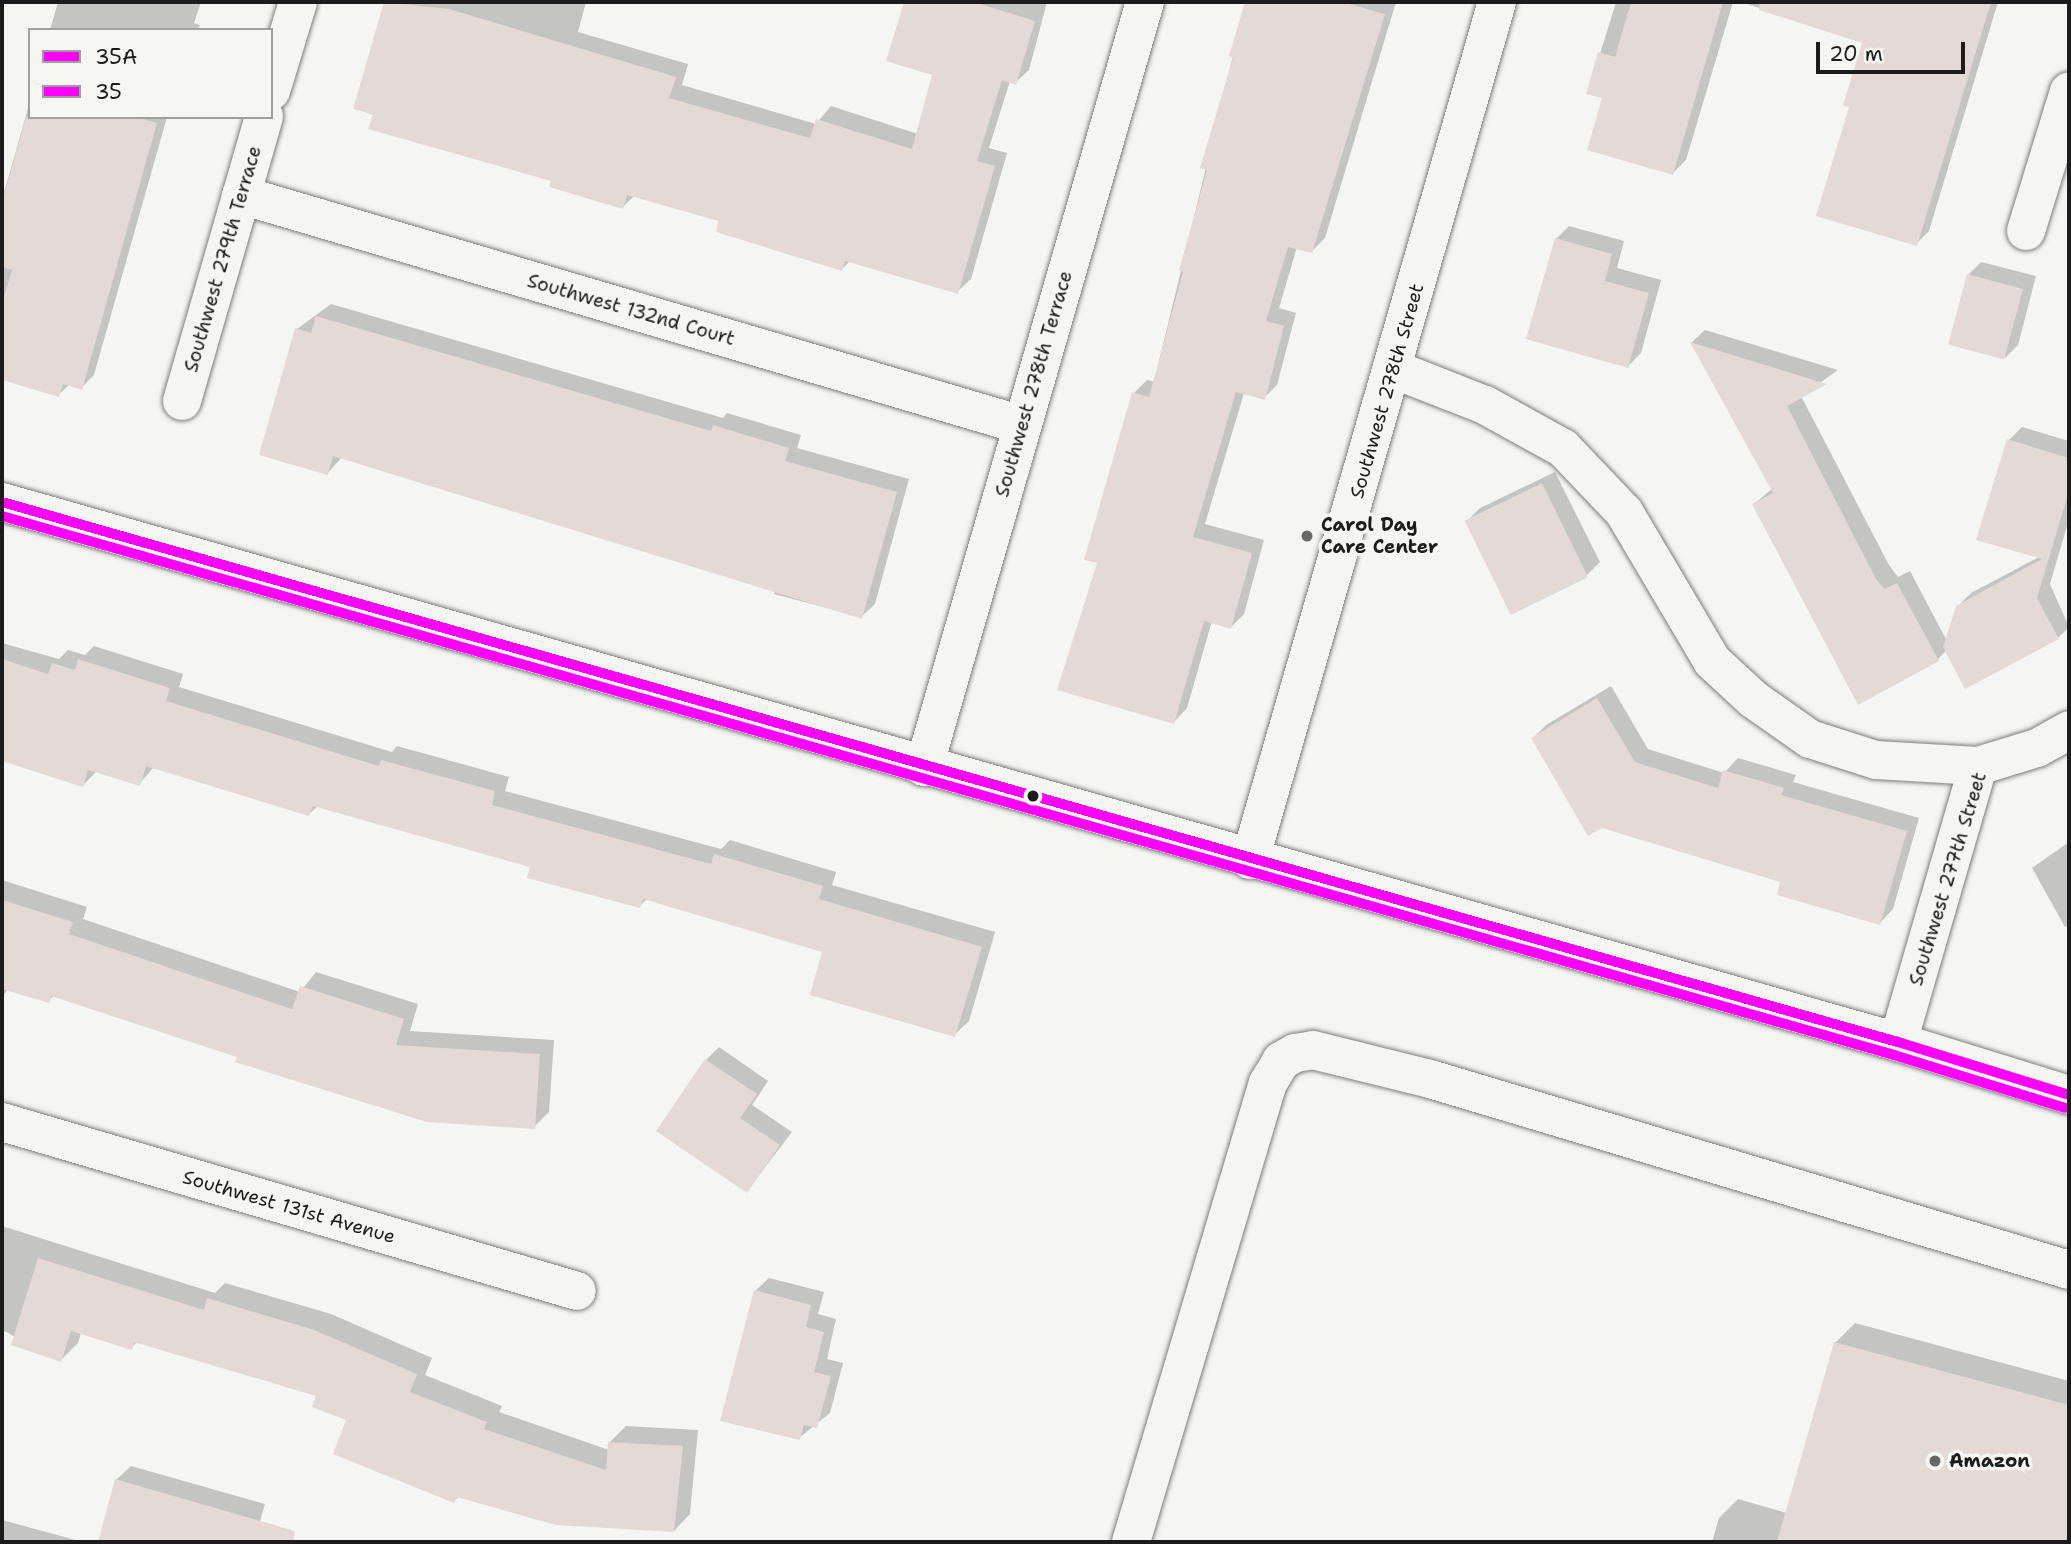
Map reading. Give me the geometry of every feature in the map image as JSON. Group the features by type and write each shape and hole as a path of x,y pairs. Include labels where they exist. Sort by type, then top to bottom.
{"street":[{"path":"273,84 298,2"},
{"name":"Southwest 278th Terrace","path":"924,767 1145,2"},
{"name":"Southwest 278th Street","path":"1250,860 1394,369 1497,2"},
{"path":"2026,231 2069,91"},
{"name":"Southwest 279th Terrace","path":"182,401 263,119"},
{"name":"Southwest 132nd Court","path":"241,195 1022,425"},
{"path":"1394,369 1485,405 1563,448 1624,512 1712,661 1753,699 1810,739 1876,760 1978,766"},
{"path":"2,502 1250,860 1898,1042 2069,1095"},
{"name":"Southwest 277th Street","path":"1898,1042 1978,766 2037,748 2069,730"},
{"path":"1131,1542 1268,1083 1282,1061 1295,1053 1313,1050 1430,1079 2069,1270"},
{"name":"Southwest 131st Avenue","path":"2,1122 577,1292"}],"building":[{"path":"384,2 449,9 676,77 669,98 810,138 816,119 912,149 932,75 886,61 904,2 974,2 1035,21 1016,85 1002,80 977,161 995,166 958,294 845,261 842,271 716,232 718,221 627,195 623,209 549,187 551,181 368,129 373,114 353,109"},
{"path":"1245,2 1342,2 1385,14 1312,253 1288,247 1266,321 1284,326 1265,400 1236,392 1193,537 1252,553 1231,629 1204,621 1174,724 1057,690 1097,563 1084,560 1132,392 1149,397 1183,272 1179,270 1207,170 1200,168 1233,58 1229,56"},
{"path":"1631,2 1723,2 1673,175 1587,150 1602,98 1586,94 1598,52 1615,57"},
{"path":"1760,2 1991,2 1917,246 1816,216 1849,107 1843,105 1862,43 1759,10"},
{"path":"26,117 143,119 157,123 82,390 63,384 59,397 2,380 2,303 12,270 2,267 2,202"},
{"path":"1555,238 1612,254 1605,281 1649,293 1628,368 1526,339"},
{"path":"1967,274 2023,289 2004,360 1948,345"},
{"path":"316,316 711,431 713,425 789,448 785,461 897,492 862,619 333,456 328,475 259,455 295,328 311,333"},
{"path":"1690,342 1827,384 1787,406 1876,579 1884,589 1897,583 1939,661 1858,705 1752,504 1773,493"},
{"path":"2007,439 2069,458 2069,491 2037,598 2059,639 1965,689 1943,647 1956,606 2042,559 1976,540"},
{"path":"1542,483 1588,577 1511,615 1465,521"},
{"path":"2,659 48,674 52,663 75,670 78,659 170,688 166,701 379,766 381,760 495,791 492,805 711,864 714,854 823,886 819,899 982,947 955,1037 810,995 822,952 643,899 640,908 527,878 530,867 313,806 309,816 146,766 140,786 88,770 83,787 2,761"},
{"path":"1597,698 1635,762 1718,788 1723,770 1784,788 1781,795 1907,831 1880,925 1777,895 1780,882 1602,828 1588,836 1531,738"},
{"path":"2,900 73,922 69,934 292,1009 300,986 404,1019 396,1045 540,1054 535,1129 427,1122 235,1062 237,1057 51,996 49,1003 2,989"},
{"path":"705,1059 757,1094 740,1118 780,1145 747,1193 656,1131"},
{"path":"38,1258 204,1310 207,1298 314,1330 417,1374 410,1392 487,1422 484,1429 606,1470 608,1442 683,1446 674,1532 556,1525 457,1497 454,1503 333,1454 346,1420 312,1407 316,1396 134,1342 132,1350 71,1331 61,1362 11,1345"},
{"path":"754,1290 811,1305 806,1327 824,1332 814,1372 831,1376 817,1428 804,1425 800,1440 720,1421"},
{"name":"Amazon","path":"1834,1342 2069,1405 2069,1542 1777,1542"},
{"path":"115,1479 295,1531 293,1542 98,1542"}],"transit line":[{"name":"35A","path":"2,502 1898,1042 2069,1095"},
{"name":"35","path":"2,516 1894,1055 2065,1108"}],"place":[{"name":"Carol Day Care Center","path":"1307,536"},
{"name":"Amazon","path":"1935,1461"}]}
